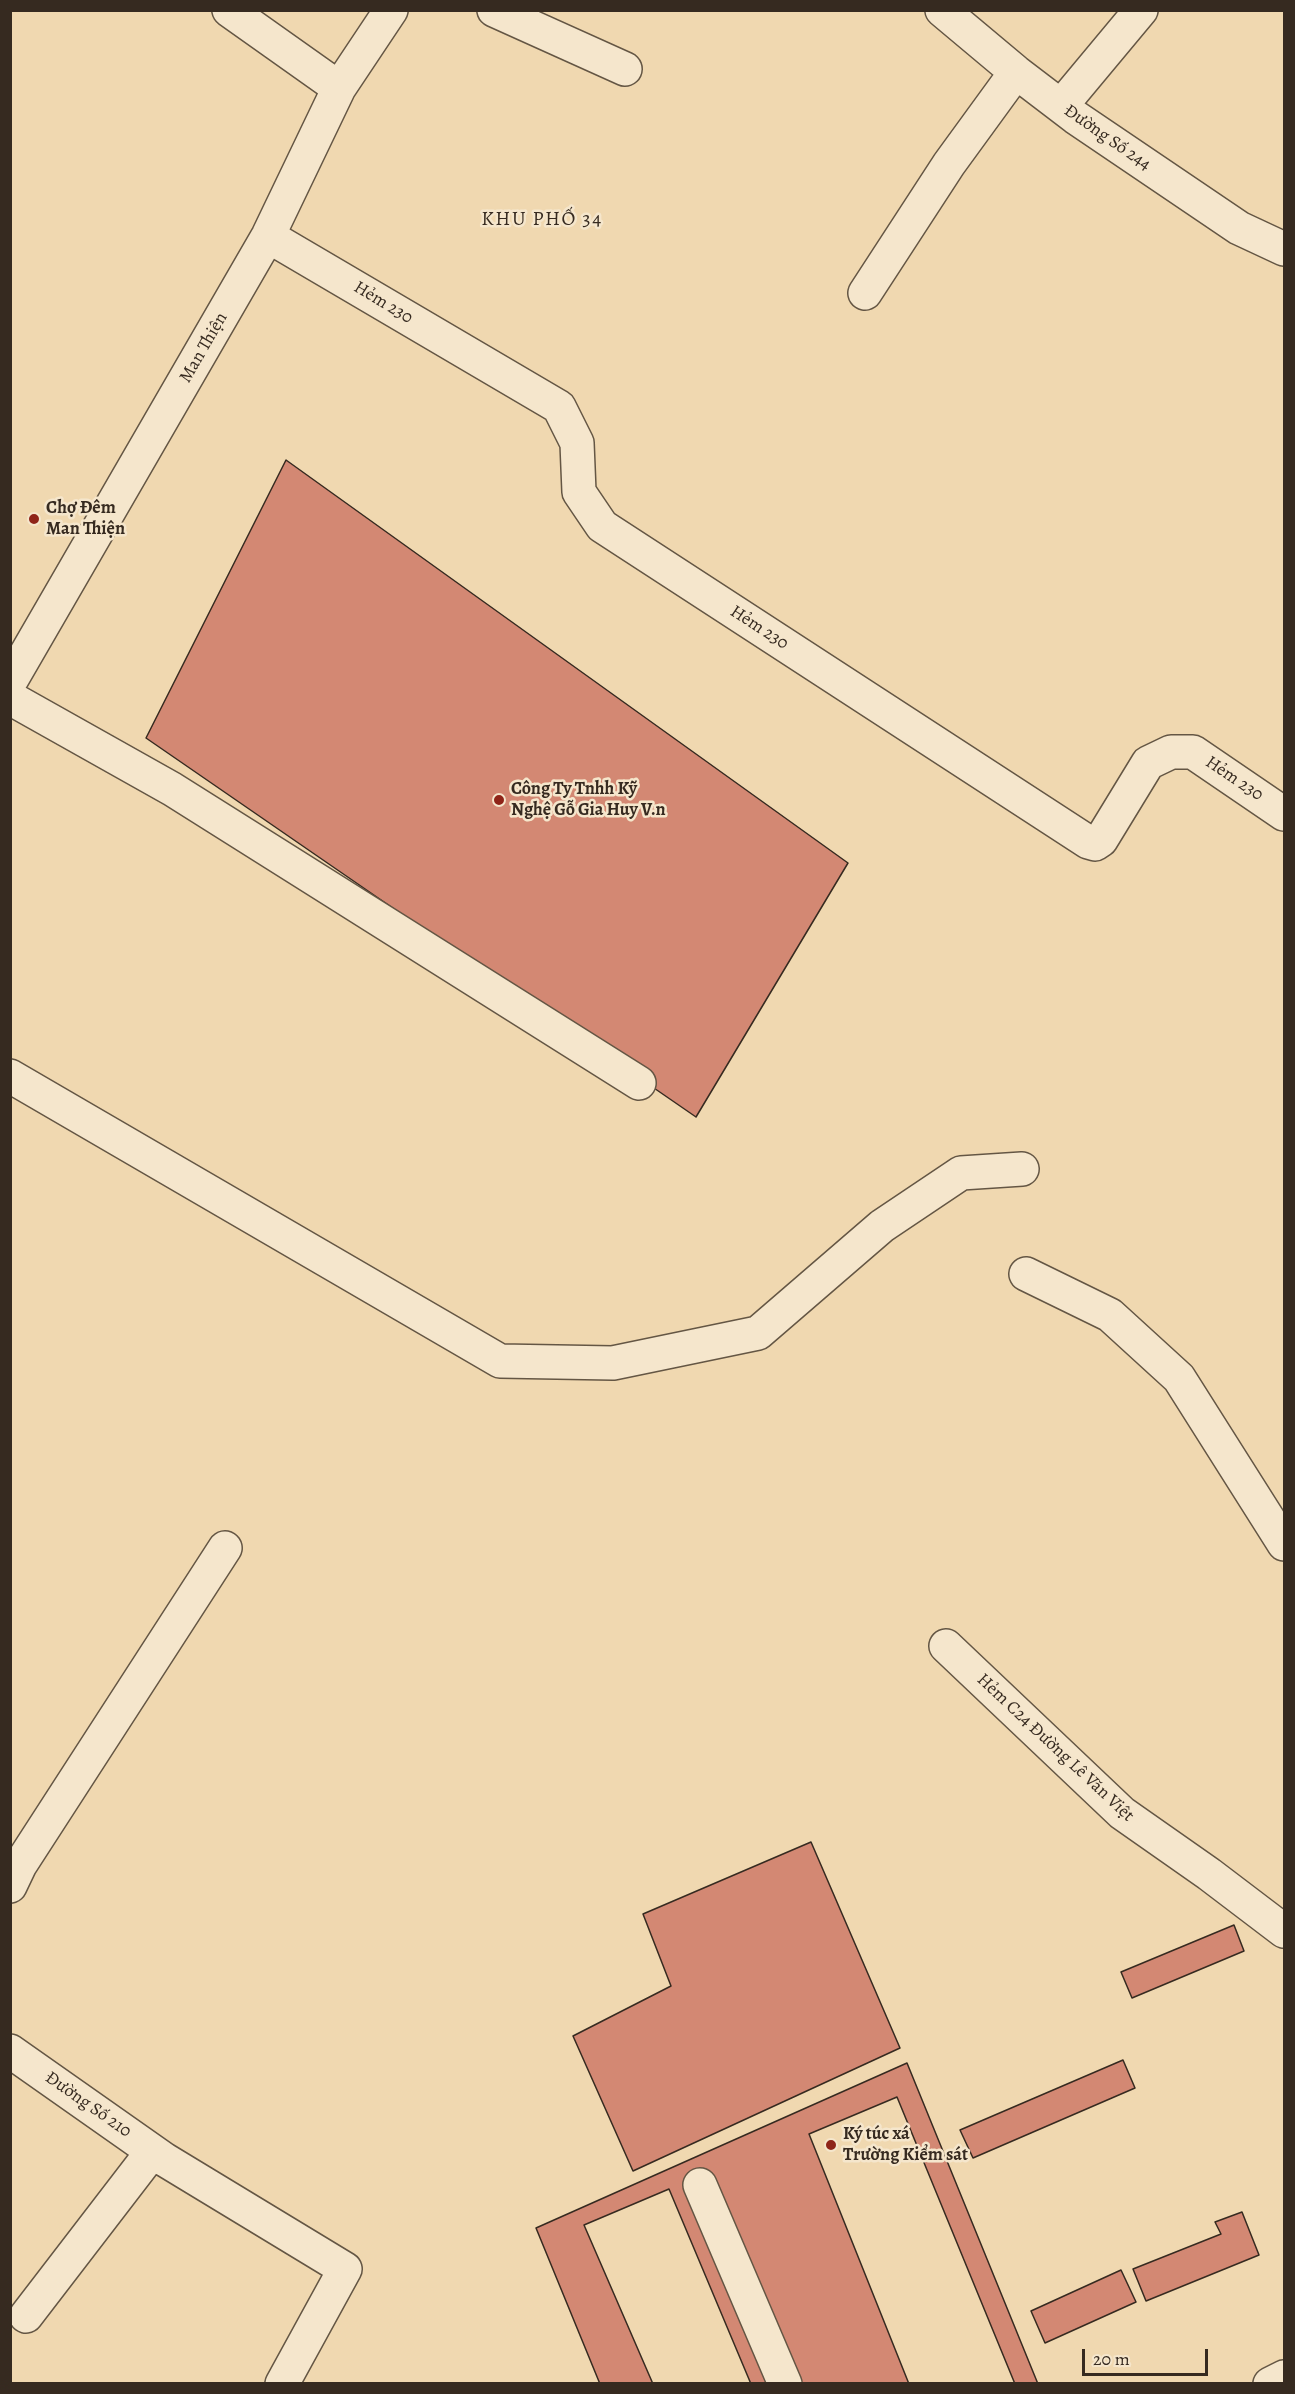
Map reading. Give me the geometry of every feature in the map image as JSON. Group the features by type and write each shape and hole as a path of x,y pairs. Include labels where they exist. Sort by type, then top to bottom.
{"street":[{"path":"229,10 339,88"},
{"name":"Man Thiện","path":"10,682 268,236 339,88 391,10"},
{"path":"494,10 625,69"},
{"name":"Đường Số 244","path":"942,10 1061,106 1239,228 1284,249"},
{"path":"1061,106 1142,10"},
{"path":"865,293 949,164 1016,72"},
{"name":"Hẻm 230","path":"268,236 559,407 577,442 579,492 602,526 1088,842 1095,844 1101,840 1148,763 1171,752 1193,752 1284,814"},
{"path":"10,698 172,789 639,1083"},
{"path":"10,1076 500,1361 613,1363 758,1333 882,1226 961,1173 1022,1169"},
{"path":"1026,1274 1110,1316 1179,1378 1284,1544"},
{"path":"10,1886 20,1865 225,1548"},
{"name":"Hẻm C24 Đường Lê Văn Việt","path":"946,1646 1122,1813 1209,1874 1284,1931"},
{"name":"Đường Số 210","path":"10,2051 165,2160 345,2270 282,2384"},
{"path":"26,2316 152,2152 165,2160"},
{"path":"700,2185 785,2384"},
{"path":"1270,2384 1284,2377"}],"building":[{"name":"Công Ty Tnhh Kỹ Nghệ Gỗ Gia Huy V.n","path":"286,460 848,863 696,1117 146,738"},
{"path":"811,1842 900,2048 633,2171 573,2036 671,1986 643,1914"},
{"path":"1234,1925 1244,1951 1132,1998 1121,1972"},
{"path":"1123,2060 1135,2088 973,2158 960,2130"},
{"name":"Ký túc xá Trường Kiểm sát","path":"907,2063 1038,2384 600,2384 536,2228"},
{"path":"897,2097 1015,2384 909,2384 809,2134"},
{"path":"669,2189 751,2384 653,2384 584,2225"},
{"path":"1242,2212 1259,2255 1146,2301 1133,2269 1221,2234 1215,2222"},
{"path":"1121,2270 1136,2302 1045,2343 1031,2311"}],"place":[{"name":"Chợ Đêm Man Thiện","path":"34,519"},
{"name":"Công Ty Tnhh Kỹ Nghệ Gỗ Gia Huy V.n","path":"499,800"},
{"name":"Ký túc xá Trường Kiểm sát","path":"831,2145"}],"district":[{"name":"KHU PHỐ 34","path":"542,220"}]}
